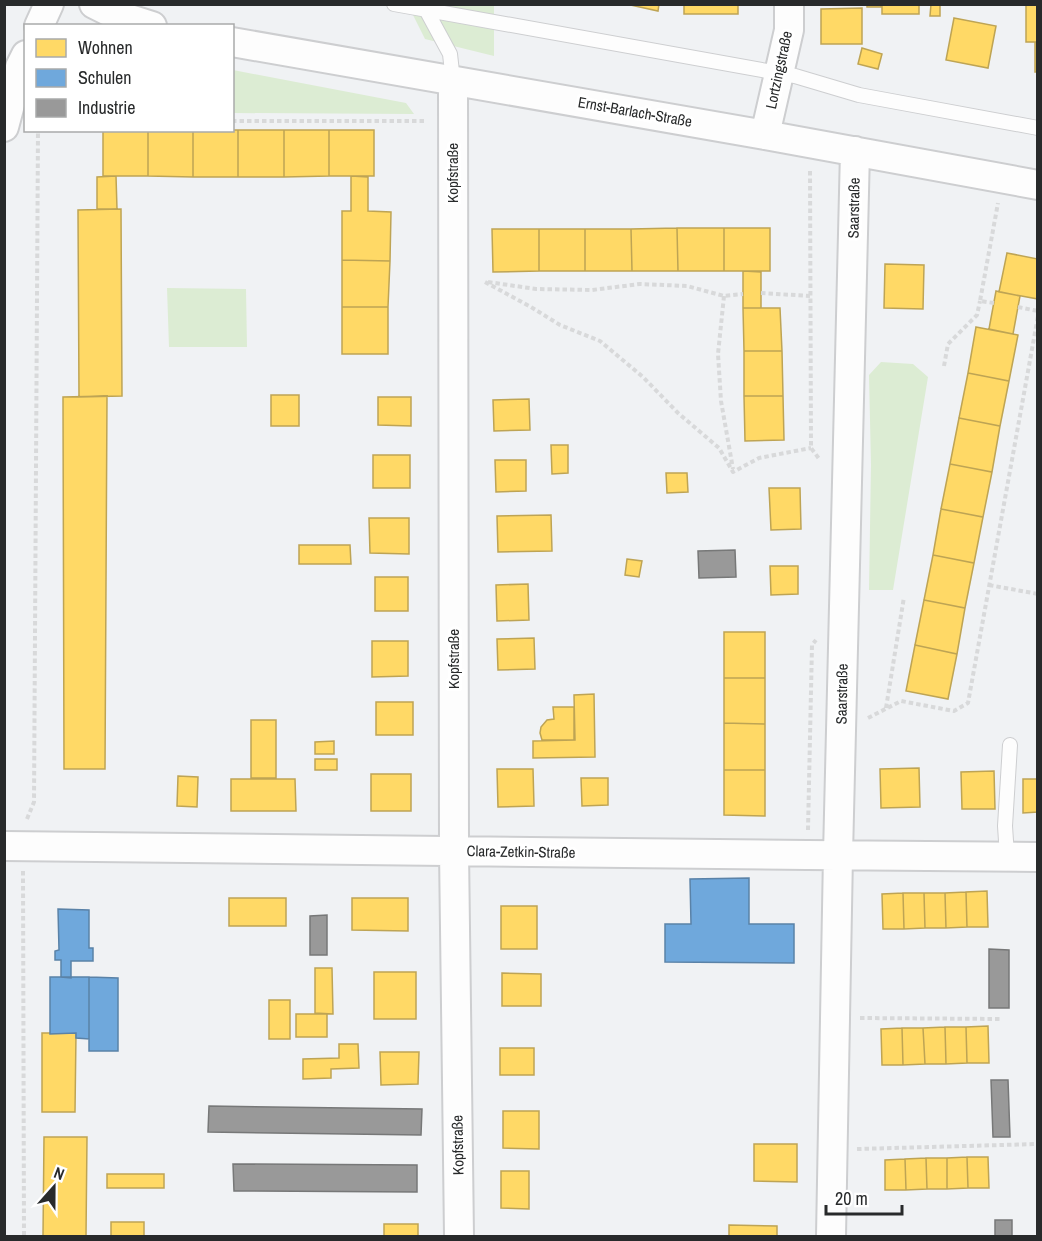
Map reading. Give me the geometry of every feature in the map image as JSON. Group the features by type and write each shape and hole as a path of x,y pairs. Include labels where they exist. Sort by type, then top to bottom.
{"street":[{"path":"40,24 49,4"},
{"path":"94,4 114,14 146,24"},
{"name":"Lortzingstraße","path":"765,135 789,30 789,4"},
{"name":"Ernst-Barlach-Straße","path":"234,42 1038,185"},
{"path":"4,127 24,59"},
{"name":"Kopfstraße","path":"453,81 454,851 459,1236"},
{"name":"Saarstraße","path":"831,1236 855,151"},
{"name":"Clara-Zetkin-Straße","path":"14,846 1038,856"}],"lane":[{"path":"394,4 424,7 795,76 859,95 1038,128"},
{"path":"424,7 450,54 453,81"},
{"path":"1007,856 1005,826 1010,745"}],"path":[{"path":"234,121 428,121"},
{"path":"24,1236 14,846 34,802 38,132"},
{"path":"810,167 811,448 821,462"},
{"path":"944,366 948,344 977,315 999,201"},
{"path":"477,281 536,288 592,290 640,284 687,286 724,296 743,294"},
{"path":"485,282 560,325 600,341 643,377 678,413 719,448 734,472"},
{"path":"761,293 810,296"},
{"path":"724,296 718,354 721,401 734,472"},
{"path":"980,301 994,303"},
{"path":"1018,307 1038,311"},
{"path":"841,731 901,701 954,711 968,704 1038,316"},
{"path":"734,472 759,458 811,448"},
{"path":"989,585 1038,594"},
{"path":"886,709 904,597"},
{"path":"807,855 812,645 818,635"},
{"path":"835,1018 1001,1019"},
{"path":"833,1150 1038,1144"}],"green space":[{"path":"408,5 494,5 494,56 425,39"},
{"path":"234,70 406,103 414,114 234,113"},
{"path":"167,288 246,289 247,347 169,347"},
{"path":"881,362 913,364 928,377 893,590 869,590 871,465 869,375"}],"building: Wohnen":[{"path":"626,4 659,4 658,11"},
{"path":"684,4 738,4 738,14 684,14"},
{"path":"867,4 881,4 881,7 867,7"},
{"path":"882,4 919,4 919,14 882,14"},
{"path":"931,4 940,4 940,16 930,16"},
{"path":"1026,4 1038,4 1038,42 1026,42"},
{"path":"862,8 862,44 821,44 821,9"},
{"path":"954,18 996,26 988,68 946,60"},
{"path":"1035,42 1038,42 1038,72 1035,72"},
{"path":"862,48 882,54 878,69 858,64"},
{"path":"238,130 238,177 193,177 193,132 234,132"},
{"path":"238,130 284,130 284,177 238,177"},
{"path":"284,130 329,130 329,176 284,177"},
{"path":"329,130 374,130 374,176 329,176"},
{"path":"103,132 148,132 148,176 103,176"},
{"path":"148,132 193,132 193,177 148,176"},
{"path":"116,176 117,209 97,209 97,177"},
{"path":"351,176 368,177 368,211 391,212 390,261 342,260 342,211 351,211"},
{"path":"121,209 122,396 79,397 78,210"},
{"path":"677,228 724,228 724,271 678,271"},
{"path":"677,228 678,271 632,271 631,229"},
{"path":"724,228 770,228 770,271 724,271"},
{"path":"492,229 539,229 539,271 493,272"},
{"path":"539,229 585,229 585,271 539,271"},
{"path":"585,229 631,229 632,271 585,271"},
{"path":"1007,253 1038,259 1038,299 999,292"},
{"path":"342,260 390,261 388,307 342,307"},
{"path":"885,264 924,265 923,309 884,308"},
{"path":"743,271 761,272 761,308 743,308"},
{"path":"996,291 1020,296 1013,334 989,329"},
{"path":"342,307 388,307 388,354 342,354"},
{"path":"743,308 780,308 782,351 744,351"},
{"path":"976,327 1018,335 1009,381 968,373"},
{"path":"744,351 782,351 783,396 744,396"},
{"path":"968,373 1009,381 1000,426 959,418"},
{"path":"271,395 299,395 299,426 271,426"},
{"path":"107,396 105,769 64,769 63,397"},
{"path":"744,396 783,396 784,440 745,441"},
{"path":"378,397 411,397 411,426 378,425"},
{"path":"529,399 530,430 494,431 493,400"},
{"path":"959,418 1000,426 992,472 950,464"},
{"path":"551,445 568,445 568,473 552,474"},
{"path":"373,455 410,455 410,488 373,488"},
{"path":"495,460 526,460 526,491 496,492"},
{"path":"950,464 992,472 983,517 941,509"},
{"path":"666,473 687,473 688,492 667,493"},
{"path":"769,488 800,488 801,529 771,530"},
{"path":"941,509 983,517 974,563 933,555"},
{"path":"551,515 552,551 498,552 497,516"},
{"path":"369,518 409,518 409,554 370,553"},
{"path":"299,545 350,545 351,564 299,564"},
{"path":"933,555 974,563 965,608 924,600"},
{"path":"627,559 642,561 639,577 625,575"},
{"path":"770,566 798,566 798,594 771,595"},
{"path":"375,577 408,577 408,611 375,611"},
{"path":"528,584 529,620 497,621 496,585"},
{"path":"924,600 965,608 957,654 915,645"},
{"path":"724,632 765,632 765,678 724,678"},
{"path":"534,638 535,669 498,670 497,639"},
{"path":"372,641 408,641 408,676 372,677"},
{"path":"915,645 957,654 948,699 906,691"},
{"path":"724,678 765,678 765,724 724,723"},
{"path":"594,694 595,757 533,758 533,741 575,740 574,695"},
{"path":"376,702 413,702 413,735 376,735"},
{"path":"553,707 574,707 574,740 542,740 541,727 547,720 554,719"},
{"path":"251,720 276,720 276,778 251,778"},
{"path":"724,723 765,724 765,770 724,770"},
{"path":"334,741 334,754 315,754 315,742"},
{"path":"315,759 337,759 337,770 315,770"},
{"path":"919,768 920,807 881,808 880,769"},
{"path":"497,769 533,769 534,806 498,807"},
{"path":"724,770 765,770 765,816 724,815"},
{"path":"994,771 995,809 962,809 961,772"},
{"path":"371,774 411,774 411,811 371,811"},
{"path":"178,776 198,777 197,807 177,806"},
{"path":"581,778 608,778 608,805 582,806"},
{"path":"231,779 295,779 296,811 231,811"},
{"path":"1023,779 1038,779 1038,812 1023,813"},
{"path":"987,891 988,927 967,927 966,892"},
{"path":"966,892 967,927 946,928 945,893"},
{"path":"903,893 904,929 883,929 882,894"},
{"path":"903,893 924,893 925,928 904,929"},
{"path":"924,893 945,893 946,928 925,928"},
{"path":"229,898 286,898 286,926 229,926"},
{"path":"352,898 408,898 408,931 352,930"},
{"path":"501,906 537,906 537,949 501,949"},
{"path":"315,968 332,968 333,1014 315,1013"},
{"path":"374,972 416,972 416,1019 374,1019"},
{"path":"502,973 541,974 541,1006 502,1006"},
{"path":"269,1000 290,1000 290,1039 269,1039"},
{"path":"296,1014 327,1014 327,1037 296,1037"},
{"path":"988,1026 989,1063 967,1063 966,1027"},
{"path":"945,1027 946,1064 925,1064 923,1028"},
{"path":"945,1027 966,1027 967,1063 946,1064"},
{"path":"902,1028 903,1065 882,1065 881,1029"},
{"path":"902,1028 923,1028 925,1064 903,1065"},
{"path":"42,1033 76,1033 75,1112 42,1112"},
{"path":"339,1044 358,1044 359,1068 331,1069 331,1078 303,1079 303,1059 339,1058"},
{"path":"500,1048 534,1048 534,1075 500,1075"},
{"path":"380,1052 419,1052 418,1084 381,1085"},
{"path":"503,1111 539,1111 539,1149 503,1148"},
{"path":"44,1137 87,1137 86,1236 43,1236"},
{"path":"754,1144 797,1144 797,1182 754,1181"},
{"path":"967,1157 968,1188 947,1189 947,1158"},
{"path":"967,1157 988,1157 989,1188 968,1188"},
{"path":"926,1158 927,1189 906,1190 905,1159"},
{"path":"926,1158 947,1158 947,1189 927,1189"},
{"path":"905,1159 906,1190 885,1190 885,1160"},
{"path":"501,1171 529,1171 529,1209 501,1208"},
{"path":"107,1174 164,1174 164,1188 107,1188"},
{"path":"111,1222 144,1222 144,1236 111,1236"},
{"path":"384,1224 418,1224 418,1236 384,1236"},
{"path":"729,1225 777,1226 777,1236 729,1236"}],"building: Schulen":[{"path":"749,878 749,924 794,924 794,963 665,962 665,924 691,924 690,879"},
{"path":"58,909 89,910 89,948 93,948 93,961 71,961 71,978 61,977 61,960 55,960 55,951 59,950"},
{"path":"50,977 89,977 89,1039 76,1038 76,1033 50,1034"},
{"path":"89,977 118,978 118,1051 89,1051"}],"building: Industrie":[{"path":"735,550 736,577 699,578 698,551"},
{"path":"327,915 327,955 310,955 310,916"},
{"path":"989,949 1009,950 1009,1008 989,1008"},
{"path":"991,1080 1008,1080 1010,1137 993,1137"},
{"path":"209,1106 422,1109 421,1135 208,1132"},
{"path":"233,1164 417,1165 417,1192 234,1191"},
{"path":"995,1220 1012,1220 1012,1236 995,1236"}]}
